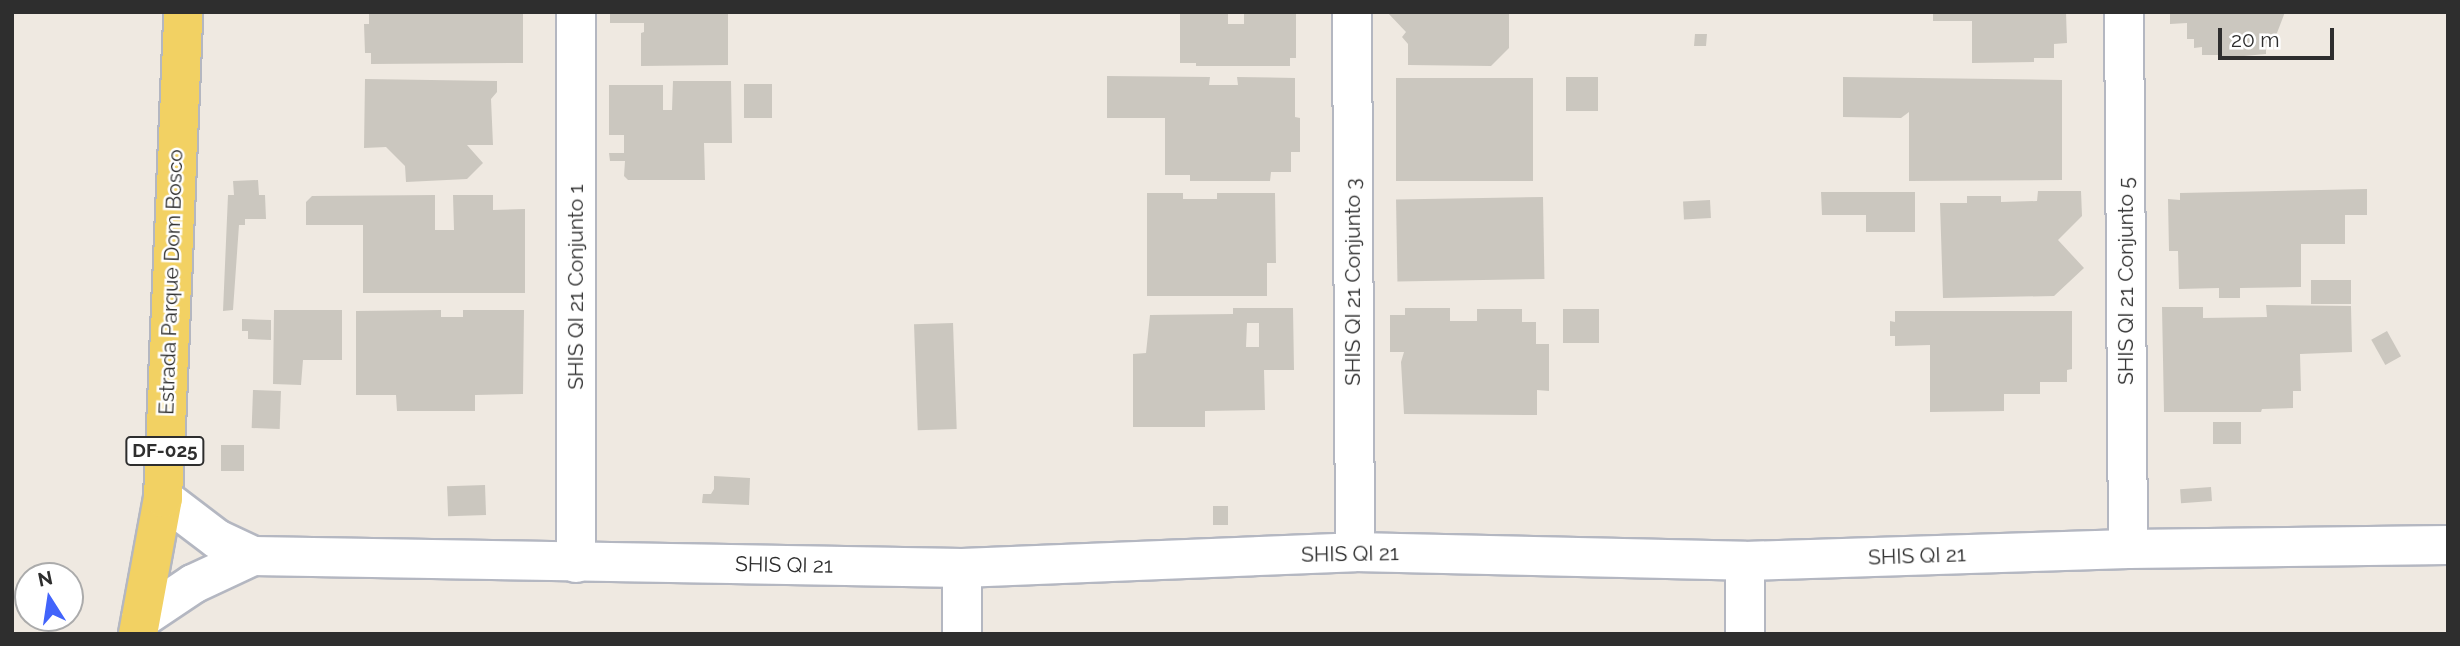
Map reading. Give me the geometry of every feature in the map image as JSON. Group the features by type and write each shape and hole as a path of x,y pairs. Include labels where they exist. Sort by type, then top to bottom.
{"main road":[{"name":"Estrada Parque Dom Bosco","path":"140,626 163,498 183,12"}],"street":[{"name":"SHIS QI 21 Conjunto 1","path":"576,12 576,563"},
{"name":"SHIS QI 21 Conjunto 3","path":"1352,12 1355,552"},
{"name":"SHIS QI 21 Conjunto 5","path":"2124,12 2128,549"},
{"name":"SHIS QI 21","path":"163,498 217,539 253,556 576,563 962,568 1355,552 1745,561 2128,549 2448,545"},
{"name":"SHIS QI 21","path":"140,626 193,584 253,556"},
{"path":"1745,561 1745,634"},
{"path":"962,568 962,634"}],"building":[{"path":"369,12 523,12 523,63 371,64 371,53 365,53 364,24 369,24"},
{"path":"610,12 728,12 728,65 641,66 641,33 644,32 644,23 610,23"},
{"path":"1180,12 1228,12 1228,24 1244,24 1244,12 1296,12 1296,58 1290,58 1290,66 1196,66 1196,63 1180,63"},
{"path":"1387,12 1509,12 1509,48 1491,66 1408,65 1408,44 1402,37 1406,32"},
{"path":"1933,12 2066,12 2067,43 2054,44 2054,58 2034,58 2034,62 1972,63 1972,21 1933,21"},
{"path":"2170,12 2285,12 2277,33 2266,44 2266,54 2222,58 2222,55 2202,55 2202,47 2194,48 2194,39 2187,39 2187,23 2170,24"},
{"path":"1695,34 1707,34 1706,46 1694,46"},
{"path":"1107,76 1210,77 1209,85 1238,85 1237,77 1295,78 1295,117 1300,118 1300,152 1291,152 1291,172 1271,172 1270,181 1190,181 1190,175 1165,175 1165,118 1107,118"},
{"path":"1566,77 1598,77 1598,111 1566,111"},
{"path":"1843,77 2062,80 2062,180 1909,181 1909,112 1901,118 1843,117"},
{"path":"1396,78 1533,78 1533,181 1396,181"},
{"path":"365,79 497,81 497,92 491,99 493,145 467,145 483,163 467,179 406,182 405,166 386,147 364,148"},
{"path":"673,81 731,81 732,143 704,143 705,180 628,180 624,176 625,161 610,161 609,153 624,153 624,135 609,135 609,85 663,85 663,110 672,110"},
{"path":"744,84 772,84 772,118 744,118"},
{"path":"258,180 259,195 265,195 266,219 245,219 245,225 239,225 233,310 223,311 228,195 234,195 233,181"},
{"path":"2367,189 2367,215 2345,215 2345,244 2301,244 2301,287 2240,288 2240,298 2219,298 2219,288 2179,289 2178,251 2169,251 2168,199 2180,200 2180,193"},
{"path":"2038,191 2081,191 2082,216 2058,240 2084,268 2054,296 1943,298 1940,203 1967,203 1967,196 2001,196 2001,202 2037,201"},
{"path":"1821,192 1915,192 1915,232 1866,232 1866,215 1822,215"},
{"path":"1147,193 1183,193 1183,199 1217,199 1217,193 1275,193 1276,263 1267,263 1267,296 1147,296"},
{"path":"435,195 435,230 454,230 453,195 493,195 493,210 525,209 525,293 363,293 363,225 306,225 306,202 312,196"},
{"path":"1543,197 1544,279 1397,282 1396,200"},
{"path":"1710,200 1711,218 1684,219 1683,201"},
{"path":"2311,280 2351,280 2351,304 2311,304"},
{"path":"2266,305 2351,306 2352,352 2300,354 2301,391 2293,391 2293,408 2262,409 2261,412 2164,412 2162,307 2203,307 2203,318 2267,317"},
{"path":"1233,308 1293,308 1294,370 1264,370 1265,410 1205,411 1205,427 1133,427 1133,354 1146,353 1150,315 1233,314","holes":["1247,323 1259,323 1259,347 1246,347"]},
{"path":"1405,308 1450,308 1450,321 1477,321 1477,309 1522,309 1522,322 1536,322 1536,344 1549,344 1549,391 1537,390 1537,415 1404,414 1401,362 1404,352 1390,352 1390,315 1405,315"},
{"path":"1563,309 1599,309 1599,343 1563,343"},
{"path":"274,310 342,310 342,360 303,360 301,385 273,384"},
{"path":"441,310 441,317 463,317 463,310 524,310 523,394 475,395 475,411 397,411 396,395 356,395 356,311"},
{"path":"1895,311 2072,311 2072,369 2067,370 2067,382 2040,382 2040,394 2004,394 2004,411 1930,412 1930,345 1895,346 1895,336 1890,336 1890,321 1895,322"},
{"path":"242,319 271,320 271,340 248,339 248,331 242,331"},
{"path":"953,323 957,429 918,430 914,324"},
{"path":"2387,331 2401,356 2385,365 2371,340"},
{"path":"253,390 281,391 280,429 252,428"},
{"path":"2213,422 2241,422 2241,444 2213,444"},
{"path":"221,445 244,445 244,471 221,471"},
{"path":"714,476 750,478 749,505 702,503 703,494 711,494 714,489"},
{"path":"485,485 486,515 448,516 447,486"},
{"path":"2211,487 2212,501 2181,503 2180,489"},
{"path":"1213,506 1228,506 1228,525 1213,525"}]}
